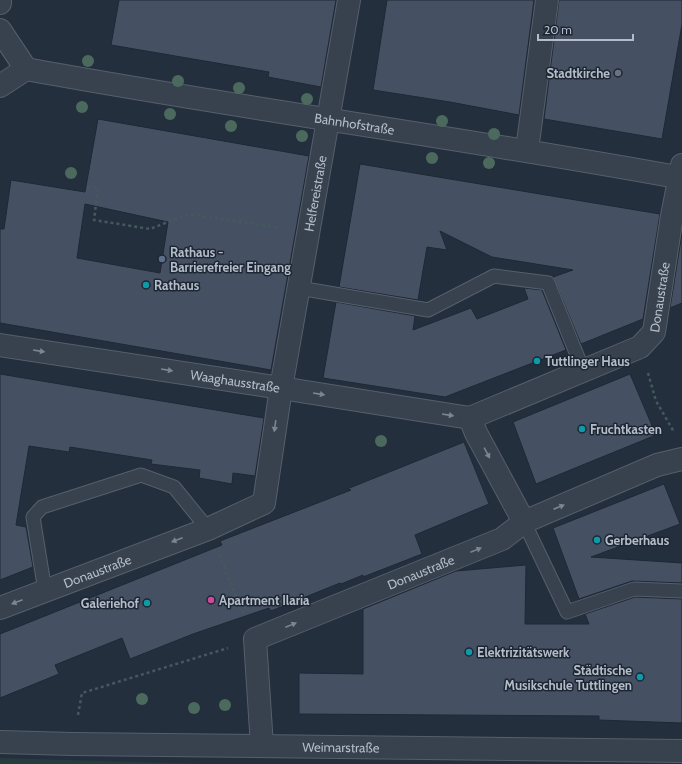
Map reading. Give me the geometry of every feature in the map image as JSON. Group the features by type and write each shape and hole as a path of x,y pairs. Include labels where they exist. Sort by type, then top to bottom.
{"street":[{"name":"Helfereistraße","path":"281,388 349,0"},
{"path":"527,150 547,3"},
{"path":"0,30 26,69 0,86"},
{"name":"Bahnhofstraße","path":"26,69 527,150 681,173"},
{"name":"Donaustraße","path":"470,418 640,347 654,332 672,216 681,173"},
{"name":"Waaghausstraße","path":"0,345 470,418"},
{"name":"Donaustraße","path":"0,608 208,529 264,503 281,388"},
{"path":"470,418 476,433 524,522"},
{"name":"Donaustraße","path":"255,639 502,539 524,522 657,465 682,459"},
{"path":"255,639 262,746"},
{"name":"Weimarstraße","path":"0,742 682,751"}],"lane":[{"path":"299,288 428,310 494,276 548,283 584,370"},
{"path":"45,591 33,518 42,506 141,475 174,487 208,529"},
{"path":"524,522 567,612 634,589 682,591"}],"path":[{"path":"87,187 98,188 94,220 150,230 188,214 309,232"},
{"path":"656,401 675,433"},
{"path":"73,744 82,693 255,639 208,529"}],"green space":[{"path":"0,758 205,764 0,764"}],"building":[{"path":"119,0 336,0 321,87 268,77 269,72 111,45"},
{"path":"387,0 534,0 519,115 373,90"},
{"name":"Stadtkirche","path":"559,0 682,0 682,24 662,139 544,119"},
{"name":"Rathaus","path":"98,119 309,156 271,370 0,323 0,229 4,229 11,180 85,192","holes":["85,204 168,222 160,273 77,258"]},
{"path":"360,164 660,214 643,319 581,344 553,277 573,270 492,257 440,231 447,250 427,247 418,300 339,287"},
{"path":"682,233 682,303 670,308"},
{"path":"524,288 542,290 566,350 445,397 323,378 336,302 415,316 413,330 471,308 477,319 528,299"},
{"path":"0,374 264,418 255,476 233,473 232,484 199,478 200,470 151,464 152,460 70,447 69,452 29,446 16,525 26,527 33,567 0,580"},
{"name":"Fruchtkasten","path":"630,374 656,435 536,484 513,422"},
{"path":"464,442 489,504 415,535 422,554 363,577 363,575 341,584 340,583 271,611 269,608 193,634 130,659 122,638 55,665 59,674 0,698 0,634 222,545 220,541 351,490 347,489"},
{"name":"Gerberhaus","path":"664,484 680,524 591,557 682,563 682,583 632,581 579,599 553,528"},
{"name":"Elektrizitätswerk","path":"526,565 525,624 589,624 585,614 635,597 682,599 682,723 599,720 599,716 299,714 299,673 363,674 363,609 456,571"}],"place":[{"name":"Stadtkirche","path":"618,73"},
{"name":"Rathaus - Barrierefreier Eingang","path":"162,259"},
{"name":"Rathaus","path":"146,285"},
{"name":"Tuttlinger Haus","path":"537,361"},
{"name":"Fruchtkasten","path":"582,429"},
{"name":"Gerberhaus","path":"597,540"},
{"name":"Apartment Ilaria","path":"211,600"},
{"name":"Galeriehof","path":"147,603"},
{"name":"Elektrizitätswerk","path":"469,652"},
{"name":"Städtische Musikschule Tuttlingen","path":"640,677"}]}
